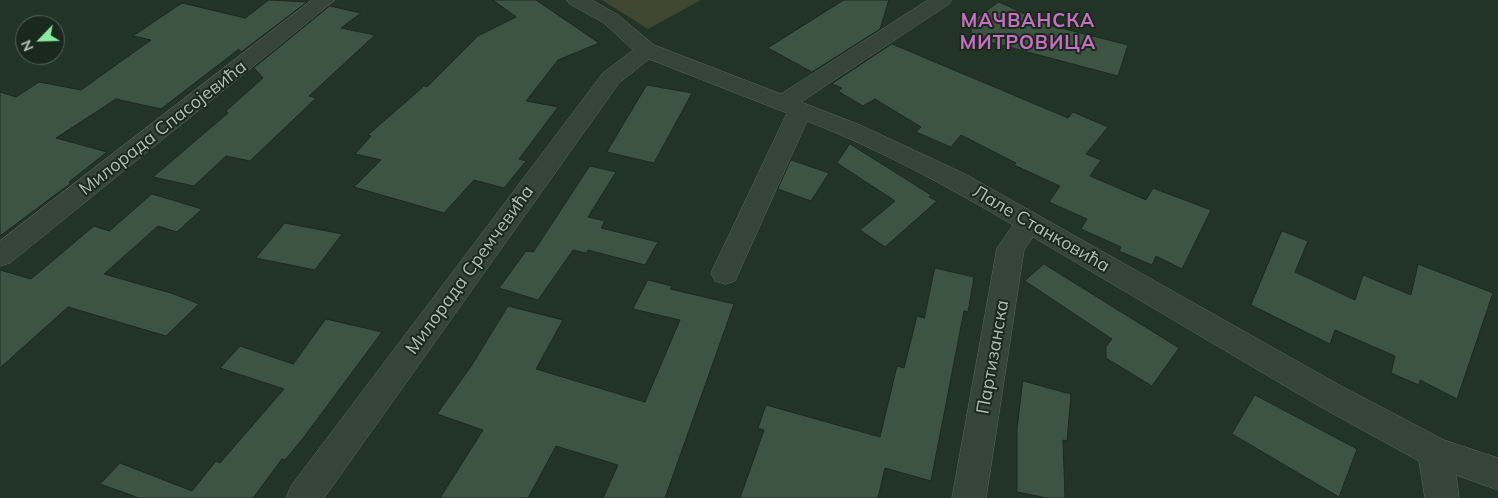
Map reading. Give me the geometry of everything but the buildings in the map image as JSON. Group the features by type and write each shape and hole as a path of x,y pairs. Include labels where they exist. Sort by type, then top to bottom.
{"street":[{"name":"Милорада Спасојевића","path":"0,256 325,0"},
{"name":"Лале Станковића","path":"577,0 610,19 646,50 852,130 956,180 1321,391 1435,452 1498,474"},
{"path":"725,273 791,107 942,0"},
{"name":"Милорада Сремчевића","path":"303,498 611,78 646,50"},
{"name":"Партизанска","path":"969,498 1011,248 1030,222"},
{"path":"1435,452 1442,498"}],"green space":[{"path":"602,0 701,0 648,29"}],"district":[{"name":"МАЧВАНСКА МИТРОВИЦА","path":"1028,32"}]}
